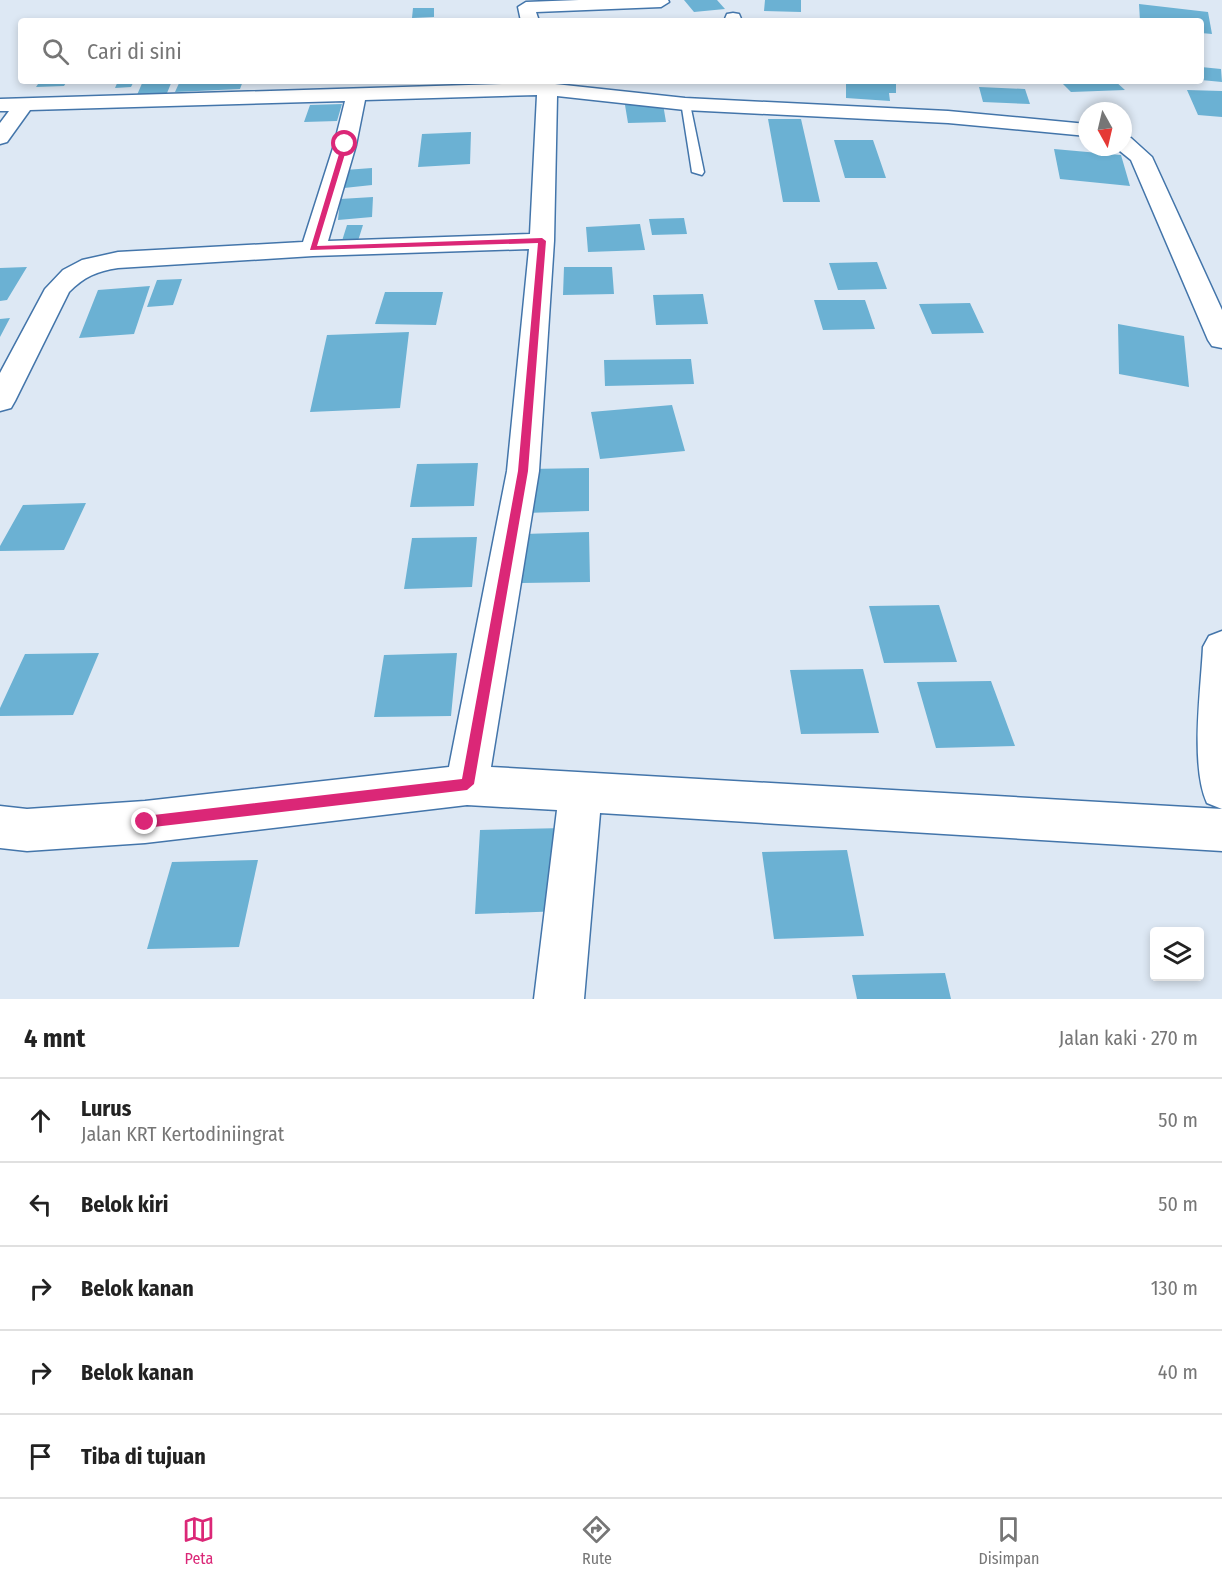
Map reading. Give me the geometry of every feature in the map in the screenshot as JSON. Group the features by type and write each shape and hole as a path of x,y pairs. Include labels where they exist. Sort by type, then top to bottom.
{"street":[{"path":"529,18 526,7 661,2"},
{"path":"467,784 523,471 542,241 546,85"},
{"path":"0,105 356,96 546,85 685,104 729,98 1078,129"},
{"path":"313,249 345,144 356,96"},
{"path":"0,138 24,105"},
{"path":"1132,150 1140,157 1222,340"},
{"path":"0,401 58,289 72,275 91,265 118,260 189,255 542,241"},
{"path":"1222,647 1219,722 1222,789"},
{"path":"0,827 27,830 145,822 467,784 1222,830"},
{"path":"559,999 581,791"}],"lane":[{"path":"685,104 698,172"}],"building":[{"path":"684,0 717,0 725,9 694,12"},
{"path":"765,0 801,0 801,12 764,11"},
{"path":"1139,4 1208,12 1212,34 1204,33 1204,18 1140,18"},
{"path":"413,8 434,8 434,17 412,18"},
{"path":"1204,67 1221,69 1222,82 1204,80"},
{"path":"38,84 65,84 64,86 36,87"},
{"path":"117,84 132,84 131,87 115,88"},
{"path":"142,84 171,84 167,93 137,95"},
{"path":"179,84 242,84 240,89 175,92"},
{"path":"846,84 896,84 896,93 889,93 890,101 846,98"},
{"path":"1063,84 1118,84 1125,90 1071,92"},
{"path":"979,87 1025,89 1030,104 983,102"},
{"path":"1187,90 1222,91 1222,117 1198,115"},
{"path":"342,104 337,121 304,122 310,105"},
{"path":"663,104 666,122 628,123 625,105"},
{"path":"768,119 801,119 820,202 783,202"},
{"path":"471,132 470,164 418,167 422,134"},
{"path":"834,140 873,140 886,178 845,178"},
{"path":"1054,149 1078,151 1078,156 1121,156 1130,186 1060,179"},
{"path":"372,168 372,185 344,188 345,170"},
{"path":"373,197 372,217 338,220 340,199"},
{"path":"684,218 687,234 652,235 649,219"},
{"path":"640,224 645,250 588,252 586,227"},
{"path":"347,225 363,225 357,244 341,244"},
{"path":"877,262 887,289 838,290 829,263"},
{"path":"27,267 7,300 0,301 0,268"},
{"path":"564,267 612,267 614,294 563,295"},
{"path":"182,279 173,305 147,307 157,280"},
{"path":"150,286 134,334 79,338 98,290"},
{"path":"385,292 443,292 436,325 375,324"},
{"path":"703,294 708,324 656,325 653,295"},
{"path":"814,300 865,300 875,329 823,330"},
{"path":"970,303 984,333 932,334 919,304"},
{"path":"10,318 0,337 0,319"},
{"path":"1118,324 1184,336 1189,387 1119,374"},
{"path":"409,332 400,408 310,412 327,335"},
{"path":"691,359 694,384 605,386 604,360"},
{"path":"672,405 685,451 600,459 591,412"},
{"path":"478,463 474,506 410,507 417,464"},
{"path":"589,468 589,511 525,513 528,469"},
{"path":"86,503 64,550 0,551 0,546 23,505"},
{"path":"589,532 590,582 521,583 524,534"},
{"path":"477,537 472,587 404,589 412,538"},
{"path":"939,605 957,662 884,663 869,606"},
{"path":"99,653 73,715 0,716 0,708 25,654"},
{"path":"457,653 451,716 374,717 384,655"},
{"path":"863,669 879,733 801,734 790,670"},
{"path":"991,681 1015,746 936,748 917,682"},
{"path":"564,828 564,911 475,914 480,830"},
{"path":"847,850 864,936 774,939 762,852"},
{"path":"258,860 239,947 147,949 172,862"},
{"path":"945,973 951,999 857,999 852,975"}],"route":[{"path":"145,822 467,784 523,471 542,241 313,249 345,144"}]}
